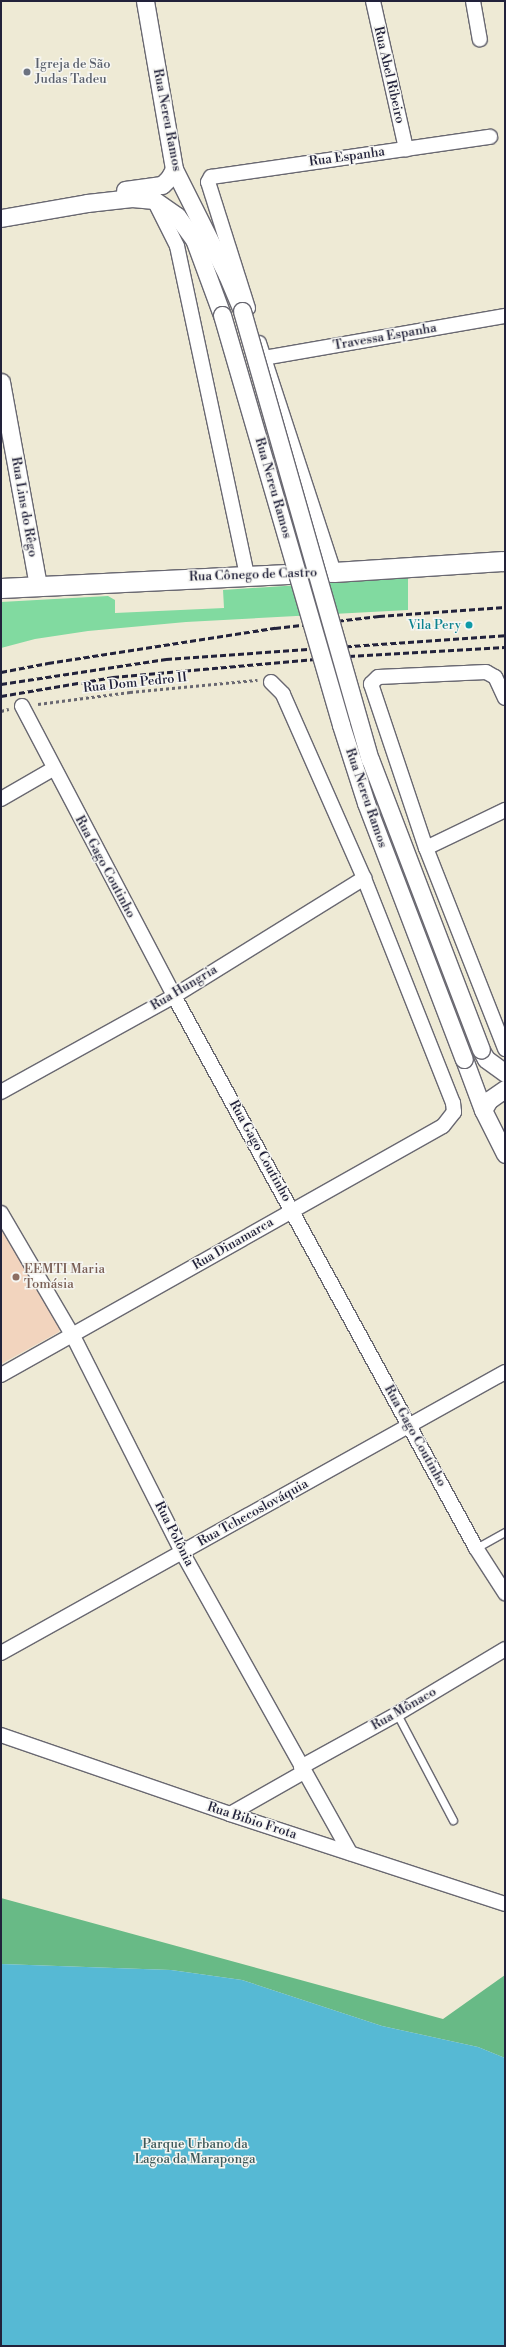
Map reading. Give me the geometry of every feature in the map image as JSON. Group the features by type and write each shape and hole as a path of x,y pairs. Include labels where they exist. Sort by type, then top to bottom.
{"main road":[{"name":"Rua Cônego de Castro","path":"1,588 334,572 505,561"}],"street":[{"name":"Rua Nereu Ramos","path":"145,1 174,169 227,275 242,311 370,759 481,1050 486,1059 505,1073"},
{"name":"Rua Abel Ribeiro","path":"373,1 406,149"},
{"path":"473,1 480,39"},
{"name":"Rua Espanha","path":"264,358 208,182 211,177 490,137"},
{"path":"87,204 120,191 162,185 169,178 174,169"},
{"path":"1,218 132,198 154,200 177,246 247,575"},
{"name":"Rua Nereu Ramos","path":"154,200 177,216 194,239 222,314 341,725 366,803 483,1110 505,1154"},
{"name":"Travessa Espanha","path":"264,358 505,316"},
{"path":"264,358 334,572"},
{"name":"Rua Lins do Rêgo","path":"1,382 38,586"},
{"path":"505,698 493,674 486,672 378,677 373,679 371,688 426,848 505,1049"},
{"path":"271,682 283,694 364,878"},
{"name":"Rua Gago Coutinho","path":"22,706 53,769 174,996 292,1210 408,1426 476,1548 505,1593"},
{"path":"1,799 53,769"},
{"path":"426,848 505,810"},
{"name":"Rua Hungria","path":"1,1092 174,996 364,878"},
{"name":"Rua Dinamarca","path":"1,1375 73,1336 292,1210 443,1126 451,1119 453,1103 364,878"},
{"path":"483,1110 489,1100 505,1089"},
{"name":"Rua Polônia","path":"1,1213 73,1336 182,1552 350,1853"},
{"name":"Rua Tchecoslováquia","path":"1,1653 505,1372"},
{"name":"Rua Mônaco","path":"230,1814 302,1769 505,1649"},
{"name":"Rua Bibio Frota","path":"1,1735 230,1814 505,1904"}],"lane":[{"path":"476,1548 505,1532"},
{"path":"396,1714 453,1820"}],"path":[{"name":"Rua Dom Pedro II","path":"1,711 22,706 130,692 268,679 271,682"}],"shaded area":[{"name":"EEMTI Maria Tomásia","path":"1,1229 61,1325 59,1332 1,1364"}],"green space":[{"path":"408,578 408,610 186,622 88,631 35,639 1,648 1,602 108,596 115,600 115,613 224,608 223,590"},
{"path":"1,1898 443,2019 505,1975 505,2058 478,2047 382,2026 242,1980 171,1970 1,1964"}],"water":[{"name":"Parque Urbano da Lagoa da Maraponga","path":"1,1964 171,1970 242,1980 382,2026 478,2047 505,2058 505,2346 1,2346"}],"railway":[{"path":"1,672 48,663 275,628 379,616 505,607"},
{"path":"1,684 166,659 505,635"},
{"path":"1,696 113,677 349,656 505,647"}],"place":[{"name":"Igreja de São Judas Tadeu","path":"27,72"},
{"name":"Vila Pery","path":"469,625"},
{"name":"EEMTI Maria Tomásia","path":"16,1277"}]}
